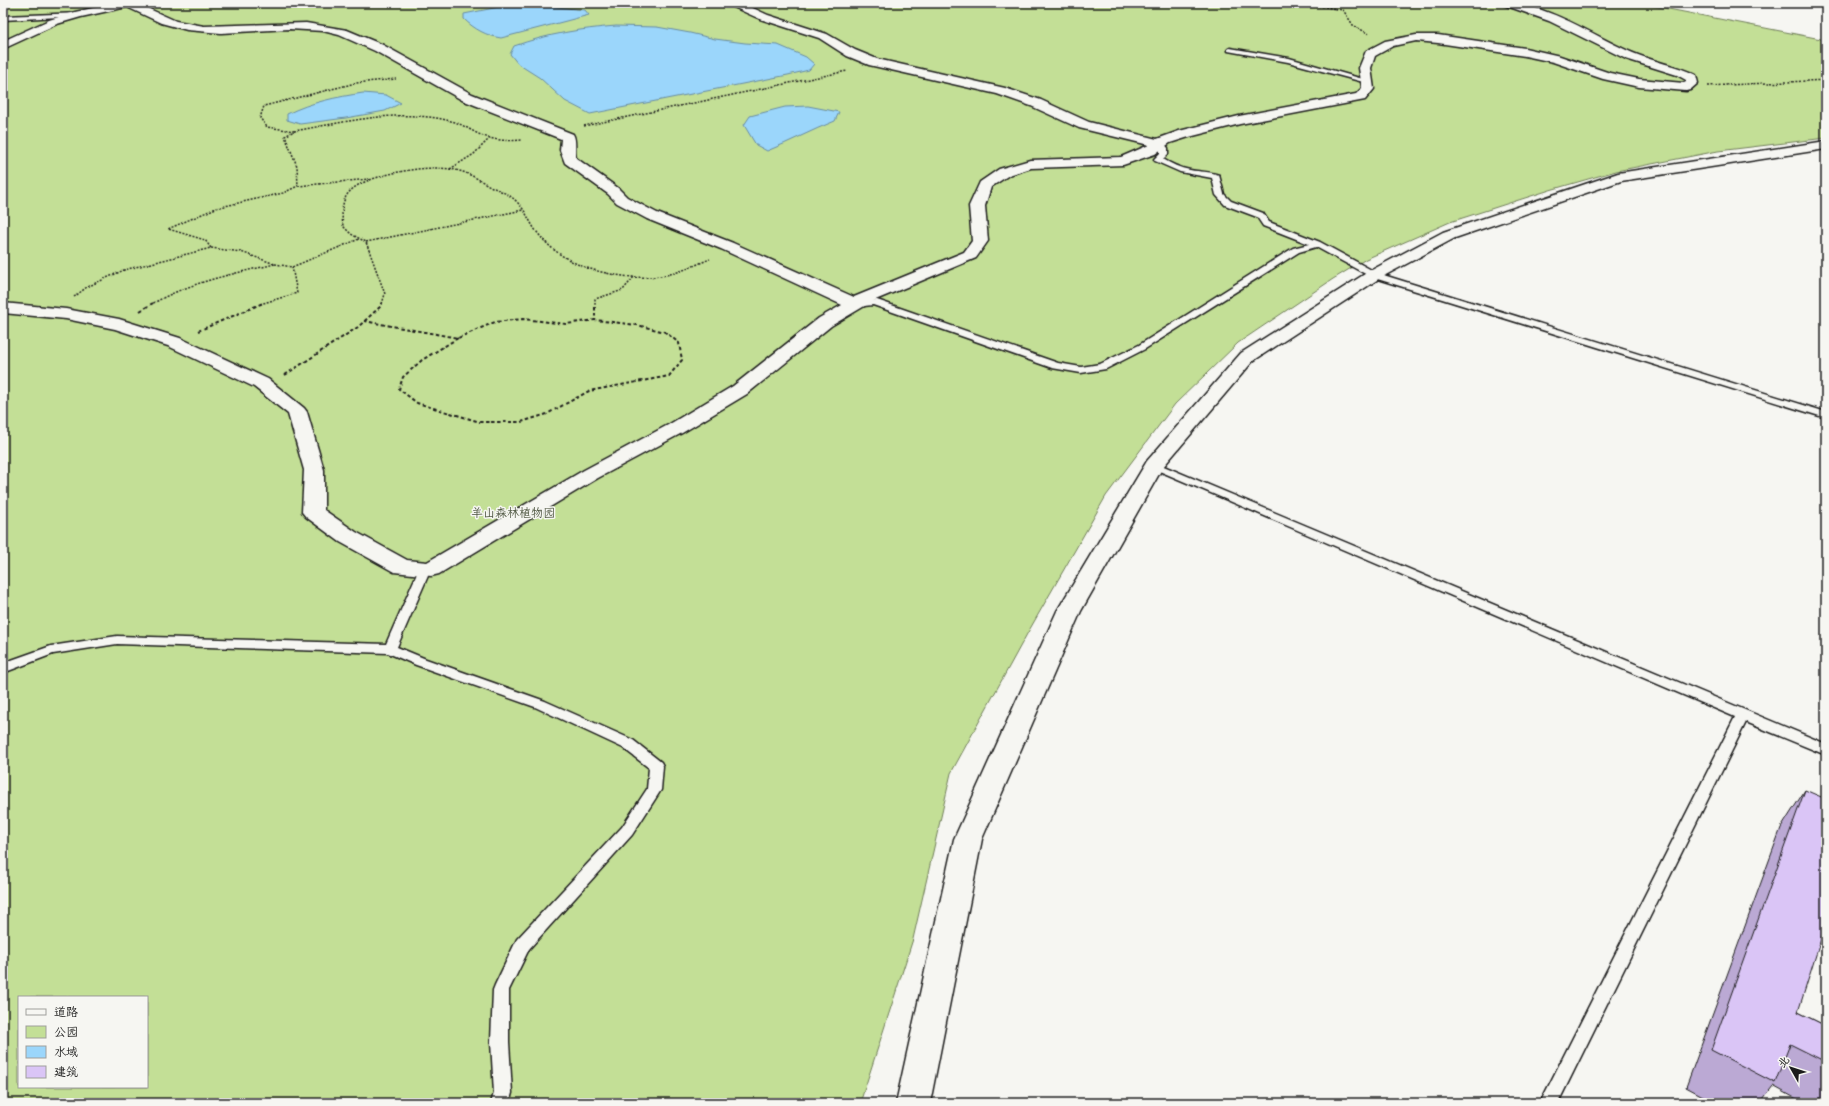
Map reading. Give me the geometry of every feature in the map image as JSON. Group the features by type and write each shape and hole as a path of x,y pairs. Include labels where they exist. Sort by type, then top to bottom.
{"street":[{"path":"3,46 34,30 79,14 130,3 180,25 203,29 283,25 323,28 344,33 366,42 466,96 568,137 567,150 570,160 613,191 622,200 652,216 735,250 854,304"},
{"path":"733,3 764,17 823,36 851,53 877,63 1001,90 1036,103 1084,125 1160,144"},
{"path":"3,308 53,313 119,324 174,342 214,360 266,388 296,412 314,470 313,512 348,537 402,567 431,569 462,552 591,474 675,429 740,390 825,322 854,304 867,297 970,255 980,241 977,206 985,185 1004,172 1030,164 1123,161 1150,152 1165,140 1184,134 1239,120 1360,97 1368,89 1365,68 1370,54 1389,43 1416,38 1438,39 1525,52 1556,59 1607,76 1639,83 1686,86 1692,83 1692,78 1681,72 1630,56 1553,19 1508,3"},
{"path":"913,1103 968,839 1069,611 1154,465 1247,357 1374,275 1449,235 1618,177 1826,145"}],"lane":[{"path":"3,18 79,14"},
{"path":"1230,50 1289,60 1367,81"},
{"path":"1160,144 1164,148 1164,154 1158,159 1164,163 1198,173 1206,172 1216,177 1220,195 1228,203 1260,215 1266,224 1317,244 1374,275 1826,415"},
{"path":"854,304 874,302 1056,366 1081,370 1102,367 1142,347 1267,267 1296,250 1317,244"},
{"path":"1154,465 1826,750"},
{"path":"390,649 425,569"},
{"path":"3,668 50,650 117,640 390,649 421,662 540,704 628,744 656,766 654,790 627,831 523,944 501,990 500,1042 503,1093 500,1103"},
{"path":"1548,1103 1743,715"}],"path":[{"path":"1301,3 1343,10 1348,21 1356,28 1389,43"},
{"path":"563,135 588,124 862,68 877,63"},
{"path":"423,72 402,78 356,83 264,106 260,118 267,127 294,131 386,115 413,115 452,121 482,136 490,138 505,141 525,140"},
{"path":"1692,83 1710,86 1826,80"},
{"path":"294,131 286,136 297,166 298,186"},
{"path":"450,169 474,154 490,138"},
{"path":"212,248 205,240 168,229 216,208 282,194 298,186 371,178 401,172 450,169 471,174 487,185 513,198 538,233 556,252 575,263 604,273 635,277 669,274 735,250"},
{"path":"266,388 364,321 381,306 385,294 366,242 343,226 342,211 345,198 356,186 371,178"},
{"path":"366,242 523,210"},
{"path":"53,313 87,287 124,270 212,248 241,252 275,264 292,266 359,238"},
{"path":"119,324 147,306 173,293 206,282 275,264"},
{"path":"174,342 256,305 297,293 292,266"},
{"path":"595,320 595,299 623,290 635,277"},
{"path":"522,319 566,324 595,320 637,325 665,332 679,343 682,360 669,376 589,392 546,414 521,422 480,422 417,403 399,389 403,377 422,360 458,338 495,322 522,319"},
{"path":"364,321 458,338"}],"green space":[{"name":"羊山森林植物园","path":"3,3 1638,3 1826,40 1826,138 1718,151 1616,171 1550,190 1450,222 1366,259 1333,279 1238,343 1175,404 1106,496 1027,634 951,773 913,939 860,1103 3,1103"}],"water":[{"path":"519,3 585,10 589,15 501,38 481,32 464,19 464,14"},
{"path":"616,26 657,27 715,39 778,45 806,57 814,64 809,70 788,75 590,114 565,101 540,78 518,64 510,54 514,46 539,38 577,30"},
{"path":"363,93 386,95 401,103 385,111 346,118 300,124 287,120 287,114 305,106 334,98"},
{"path":"808,106 839,112 835,121 767,151 756,145 744,125 750,116 785,107"}],"building":[{"path":"1805,790 1826,799 1826,923 1798,1012 1826,1026 1826,1062 1790,1044 1775,1083 1711,1050"}]}
